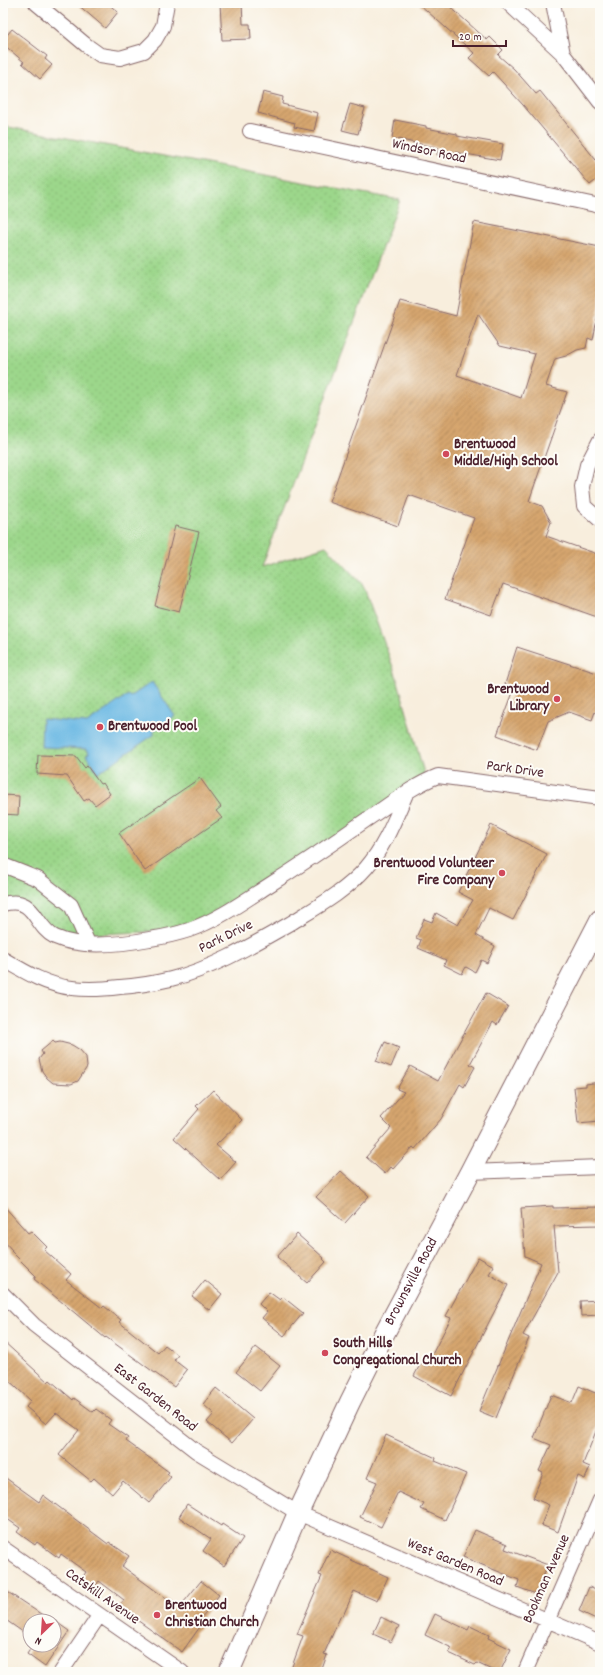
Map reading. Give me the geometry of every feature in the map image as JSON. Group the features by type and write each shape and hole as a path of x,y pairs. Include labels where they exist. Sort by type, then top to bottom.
{"main road":[{"name":"Brownsville Road","path":"229,1672 298,1513 384,1334 470,1172 600,920"}],"street":[{"path":"36,3 100,55 120,58 144,52 155,40 163,26 167,3"},
{"path":"508,3 563,54 600,102"},
{"path":"553,3 563,54"},
{"name":"Windsor Road","path":"250,131 600,206"},
{"path":"600,440 587,465 582,487 584,506 600,520"},
{"name":"Park Drive","path":"3,904 10,902 23,905 35,914 44,927 54,936 73,943 110,944 134,941 189,930 233,909 298,867 426,780 438,776 600,798"},
{"name":"Park Drive","path":"3,959 53,985 95,990 140,985 172,979 209,965 258,942 308,913 350,883 366,868 378,851 391,829 406,794"},
{"path":"3,864 38,880 71,905 88,943"},
{"path":"470,1172 600,1167"},
{"name":"East Garden Road","path":"3,1294 34,1324 196,1451 298,1513"},
{"name":"Bookman Avenue","path":"525,1672 600,1500"},
{"name":"West Garden Road","path":"298,1513 434,1573 600,1643"},
{"name":"Catskill Avenue","path":"3,1548 99,1616 182,1672"},
{"path":"61,1672 99,1616"}],"green space":[{"path":"3,126 400,200 262,567 326,546 363,585 397,678 426,780 189,930 54,936 23,905 3,911"}],"water":[{"name":"Brentwood Pool","path":"152,682 175,716 153,731 155,734 98,773 86,755 89,753 87,749 41,747 42,719 87,723 128,695 130,697"}],"building":[{"path":"76,3 107,3 118,12 105,28"},
{"path":"220,3 242,3 243,24 250,24 251,39 222,40"},
{"path":"418,3 446,3 487,40 490,37 503,50 498,55 514,69 536,94 540,91 600,165 600,177 590,185 523,105 493,72 489,76 469,58 474,53"},
{"path":"12,29 47,56 45,59 52,65 40,79 22,63 24,62 3,44 3,40"},
{"path":"263,92 283,97 282,104 318,113 314,131 294,127 295,123 258,113"},
{"path":"350,104 365,108 358,134 342,130"},
{"path":"395,120 457,134 457,136 503,144 500,160 454,152 451,152 450,158 437,155 438,148 392,138"},
{"name":"Brentwood Middle/High School","path":"474,222 600,247 600,304 593,340 588,338 586,348 555,359 546,386 567,392 529,501 542,506 551,522 546,536 600,555 600,618 503,584 491,615 445,599 474,518 409,495 398,526 329,502 400,301 456,316","holes":["478,314 500,346 535,354 521,398 457,375"]},
{"path":"175,526 199,532 179,612 155,606"},
{"name":"Brentwood Library","path":"517,647 600,674 600,714 595,712 592,720 569,712 548,721 537,750 497,735 515,687 505,684"},
{"path":"38,755 76,756 85,768 87,766 100,784 103,783 110,794 95,805 89,798 84,801 67,776 37,774"},
{"path":"200,778 221,807 216,811 222,818 145,871 119,833"},
{"path":"3,795 19,796 18,815 3,814"},
{"name":"Brentwood Volunteer Fire Company","path":"491,825 547,854 513,920 489,908 476,935 495,946 487,963 481,960 475,972 466,967 462,974 444,965 446,960 418,948 421,940 416,938 424,919 432,922 436,913 458,925 473,900 458,892"},
{"path":"486,993 508,1006 497,1025 493,1022 470,1064 475,1067 464,1087 460,1084 441,1119 415,1149 413,1147 393,1169 391,1167 385,1174 366,1157 391,1128 381,1118 404,1092 397,1089 410,1066 438,1081"},
{"path":"53,1041 55,1043 60,1042 72,1045 80,1050 86,1057 87,1067 78,1081 71,1084 53,1083 42,1071 39,1059 43,1054 41,1051"},
{"path":"385,1042 399,1048 391,1067 376,1061"},
{"path":"600,1082 600,1121 578,1123 574,1087 586,1086 586,1084"},
{"path":"213,1090 242,1120 216,1145 236,1162 220,1180 174,1138 199,1109 196,1106"},
{"path":"341,1171 369,1196 345,1223 316,1197"},
{"path":"3,1205 28,1233 31,1231 47,1247 44,1250 71,1274 66,1280 102,1308 104,1306 121,1320 119,1322 158,1353 165,1345 178,1355 174,1360 187,1370 174,1387 106,1337 105,1338 34,1279 36,1276 11,1251 12,1250 3,1240"},
{"path":"553,1206 553,1208 600,1207 600,1225 554,1226 558,1272 523,1335 529,1338 496,1418 479,1411 541,1263 525,1256 521,1208"},
{"path":"297,1234 324,1258 323,1259 326,1262 307,1283 277,1257"},
{"path":"478,1257 494,1266 489,1274 508,1285 451,1396 414,1376 421,1363 426,1366 451,1318 446,1316"},
{"path":"205,1280 222,1294 209,1310 192,1296"},
{"path":"269,1292 280,1300 283,1297 303,1313 284,1336 262,1318 267,1312 259,1304"},
{"path":"600,1300 600,1315 581,1316 580,1301"},
{"path":"3,1341 48,1382 50,1380 73,1400 74,1398 93,1412 96,1409 111,1420 108,1424 128,1438 126,1441 169,1472 167,1474 171,1477 149,1503 123,1481 112,1494 94,1478 91,1481 59,1455 79,1430 56,1413 46,1424 26,1407 31,1401 3,1375"},
{"path":"256,1347 280,1366 260,1391 236,1372"},
{"path":"579,1386 600,1395 600,1421 583,1464 590,1467 585,1479 578,1476 558,1532 541,1525 549,1505 533,1498 543,1473 539,1471 551,1445 534,1438 551,1395 572,1403"},
{"path":"216,1388 253,1419 232,1443 207,1422 214,1414 203,1404"},
{"path":"386,1435 436,1458 435,1461 466,1474 445,1520 421,1509 424,1504 398,1492 381,1527 360,1517 377,1482 367,1478"},
{"path":"3,1476 39,1502 43,1495 108,1544 109,1542 129,1556 122,1566 179,1608 201,1581 219,1595 198,1622 202,1624 182,1652 137,1620 135,1624 116,1610 124,1600 99,1581 94,1588 82,1578 86,1572 61,1554 59,1558 37,1542 35,1545 17,1532 20,1528 3,1516"},
{"path":"187,1504 243,1538 224,1566 203,1551 211,1539 179,1517"},
{"path":"475,1530 507,1544 505,1549 548,1565 536,1594 517,1587 519,1580 463,1557"},
{"path":"330,1550 388,1577 377,1601 354,1591 343,1616 341,1615 324,1654 327,1655 321,1672 290,1672 303,1636 297,1634 322,1576 319,1575"},
{"path":"589,1587 600,1592 600,1608 596,1619 579,1611"},
{"path":"3,1589 39,1613 22,1613 22,1631 3,1618"},
{"path":"435,1614 468,1630 470,1626 489,1635 488,1638 511,1649 500,1672 496,1672 477,1663 475,1665 449,1653 452,1648 425,1635"},
{"path":"381,1617 399,1626 391,1642 373,1634"},
{"path":"62,1626 69,1631 62,1642"},
{"path":"28,1653 54,1653 45,1667"}],"place":[{"name":"Brentwood Middle/High School","path":"446,454"},
{"name":"Brentwood Library","path":"557,699"},
{"name":"Brentwood Pool","path":"100,727"},
{"name":"Brentwood Volunteer Fire Company","path":"502,873"},
{"name":"South Hills Congregational Church","path":"325,1353"},
{"name":"Brentwood Christian Church","path":"157,1615"}]}
